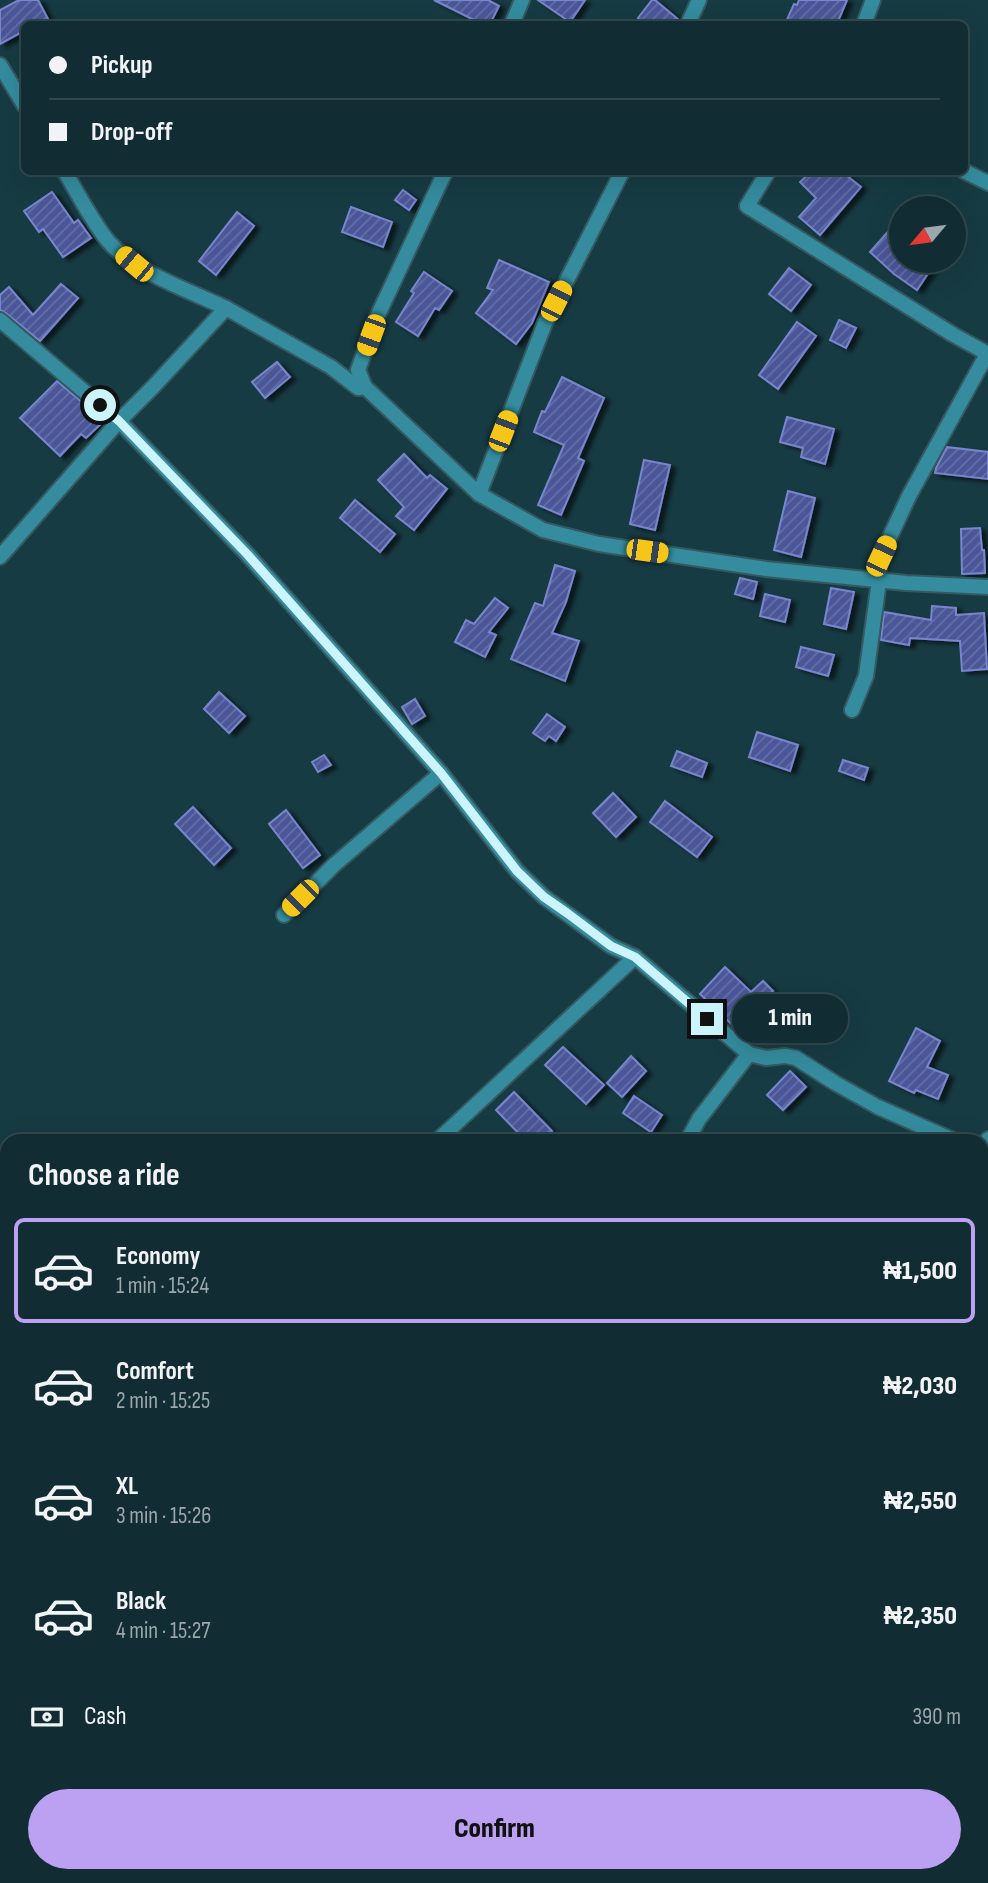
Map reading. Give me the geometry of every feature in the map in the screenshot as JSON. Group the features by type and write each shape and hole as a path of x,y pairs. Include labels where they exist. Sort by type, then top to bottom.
{"street":[{"path":"513,21 523,0"},
{"path":"689,21 699,0"},
{"path":"865,21 873,0"},
{"path":"0,65 21,100"},
{"path":"968,173 988,183"},
{"path":"67,175 106,239 134,264 226,308 331,368 358,388 366,387"},
{"path":"444,175 377,317 358,370 366,387 479,494 543,530 599,544 766,569 988,587"},
{"path":"479,494 545,323 620,175"},
{"path":"766,175 747,206 988,354 909,496 881,556 866,676 852,710"},
{"path":"0,557 119,421 226,308"},
{"path":"0,320 119,421 247,554 441,773 517,871 544,897 611,946 635,957 749,1054 766,1058 796,1058 878,1107 939,1134"},
{"path":"284,915 334,865 441,773"},
{"path":"445,1134 635,957"},
{"path":"691,1134 699,1119 749,1054"}],"building":[{"path":"19,0 38,0 48,19 21,21 21,33 0,44 0,10"},
{"path":"434,0 488,0 499,6 492,21 476,21"},
{"path":"538,0 585,0 569,21"},
{"path":"652,0 655,0 679,20 642,21 638,18"},
{"path":"799,0 847,0 838,21 786,21 794,4 797,5"},
{"path":"808,175 846,175 861,187 820,235 799,217 816,198 800,182"},
{"path":"403,190 416,200 409,210 395,200"},
{"path":"52,192 74,223 78,220 91,238 63,257 43,229 39,232 24,211"},
{"path":"351,207 392,222 383,247 342,232"},
{"path":"237,212 254,226 216,275 199,261"},
{"path":"889,231 889,269 870,252"},
{"path":"499,260 549,282 532,323 516,344 476,313 493,290 487,288"},
{"path":"789,268 811,285 791,311 769,294"},
{"path":"424,272 452,291 439,310 435,308 418,336 396,322"},
{"path":"893,273 928,273 917,290"},
{"path":"61,284 78,298 40,341 0,310 0,295 9,287 33,315"},
{"path":"839,320 856,328 846,348 830,340"},
{"path":"797,322 816,336 778,389 759,375"},
{"path":"277,362 290,377 265,398 252,382"},
{"path":"562,377 604,398 578,458 584,461 561,515 538,505 564,445 534,432 542,411 545,412"},
{"path":"57,381 104,421 86,438 81,434 60,456 20,418"},
{"path":"787,417 834,429 825,464 801,457 803,448 780,442"},
{"path":"947,447 988,452 988,479 935,473"},
{"path":"404,454 427,478 430,475 447,489 414,530 396,516 404,507 378,480"},
{"path":"644,460 670,465 655,530 630,524"},
{"path":"788,491 815,498 801,557 774,550"},
{"path":"355,500 395,534 380,552 340,518"},
{"path":"980,528 985,573 962,574 961,529"},
{"path":"555,565 575,571 566,602 552,633 579,641 565,681 511,659 535,603 543,606"},
{"path":"740,578 757,582 753,599 735,594"},
{"path":"831,588 854,592 846,629 824,624"},
{"path":"765,594 790,600 785,622 760,616"},
{"path":"495,598 508,608 489,632 496,635 485,657 455,642 466,620 474,624"},
{"path":"932,606 956,608 956,615 984,613 987,669 962,671 960,641 910,638 909,645 881,640 884,612 931,620"},
{"path":"801,647 834,655 828,676 796,667"},
{"path":"219,692 245,716 229,733 204,709"},
{"path":"415,699 425,716 412,724 402,707"},
{"path":"547,714 565,727 556,741 549,736 545,741 533,733"},
{"path":"757,732 798,745 790,771 749,757"},
{"path":"677,751 707,763 702,777 671,766"},
{"path":"324,755 331,765 318,772 312,762"},
{"path":"843,760 868,768 864,780 839,771"},
{"path":"613,793 636,817 616,837 593,813"},
{"path":"665,801 712,837 697,857 650,822"},
{"path":"193,807 231,848 214,865 175,824"},
{"path":"286,810 320,855 303,868 269,824"},
{"path":"725,967 751,992 763,981 773,991 753,1008 763,1017 745,1037 700,994"},
{"path":"916,1028 940,1041 927,1067 948,1075 938,1099 916,1090 914,1093 889,1081"},
{"path":"563,1047 604,1085 586,1104 545,1065"},
{"path":"631,1056 646,1071 622,1097 607,1083"},
{"path":"790,1071 806,1087 783,1110 767,1095"},
{"path":"514,1092 552,1131 549,1134 519,1134 496,1110"},
{"path":"634,1096 662,1115 651,1132 623,1113"}],"route":[{"path":"100,405 119,421 247,554 441,773 517,871 544,897 611,946 635,957 707,1019"}]}
